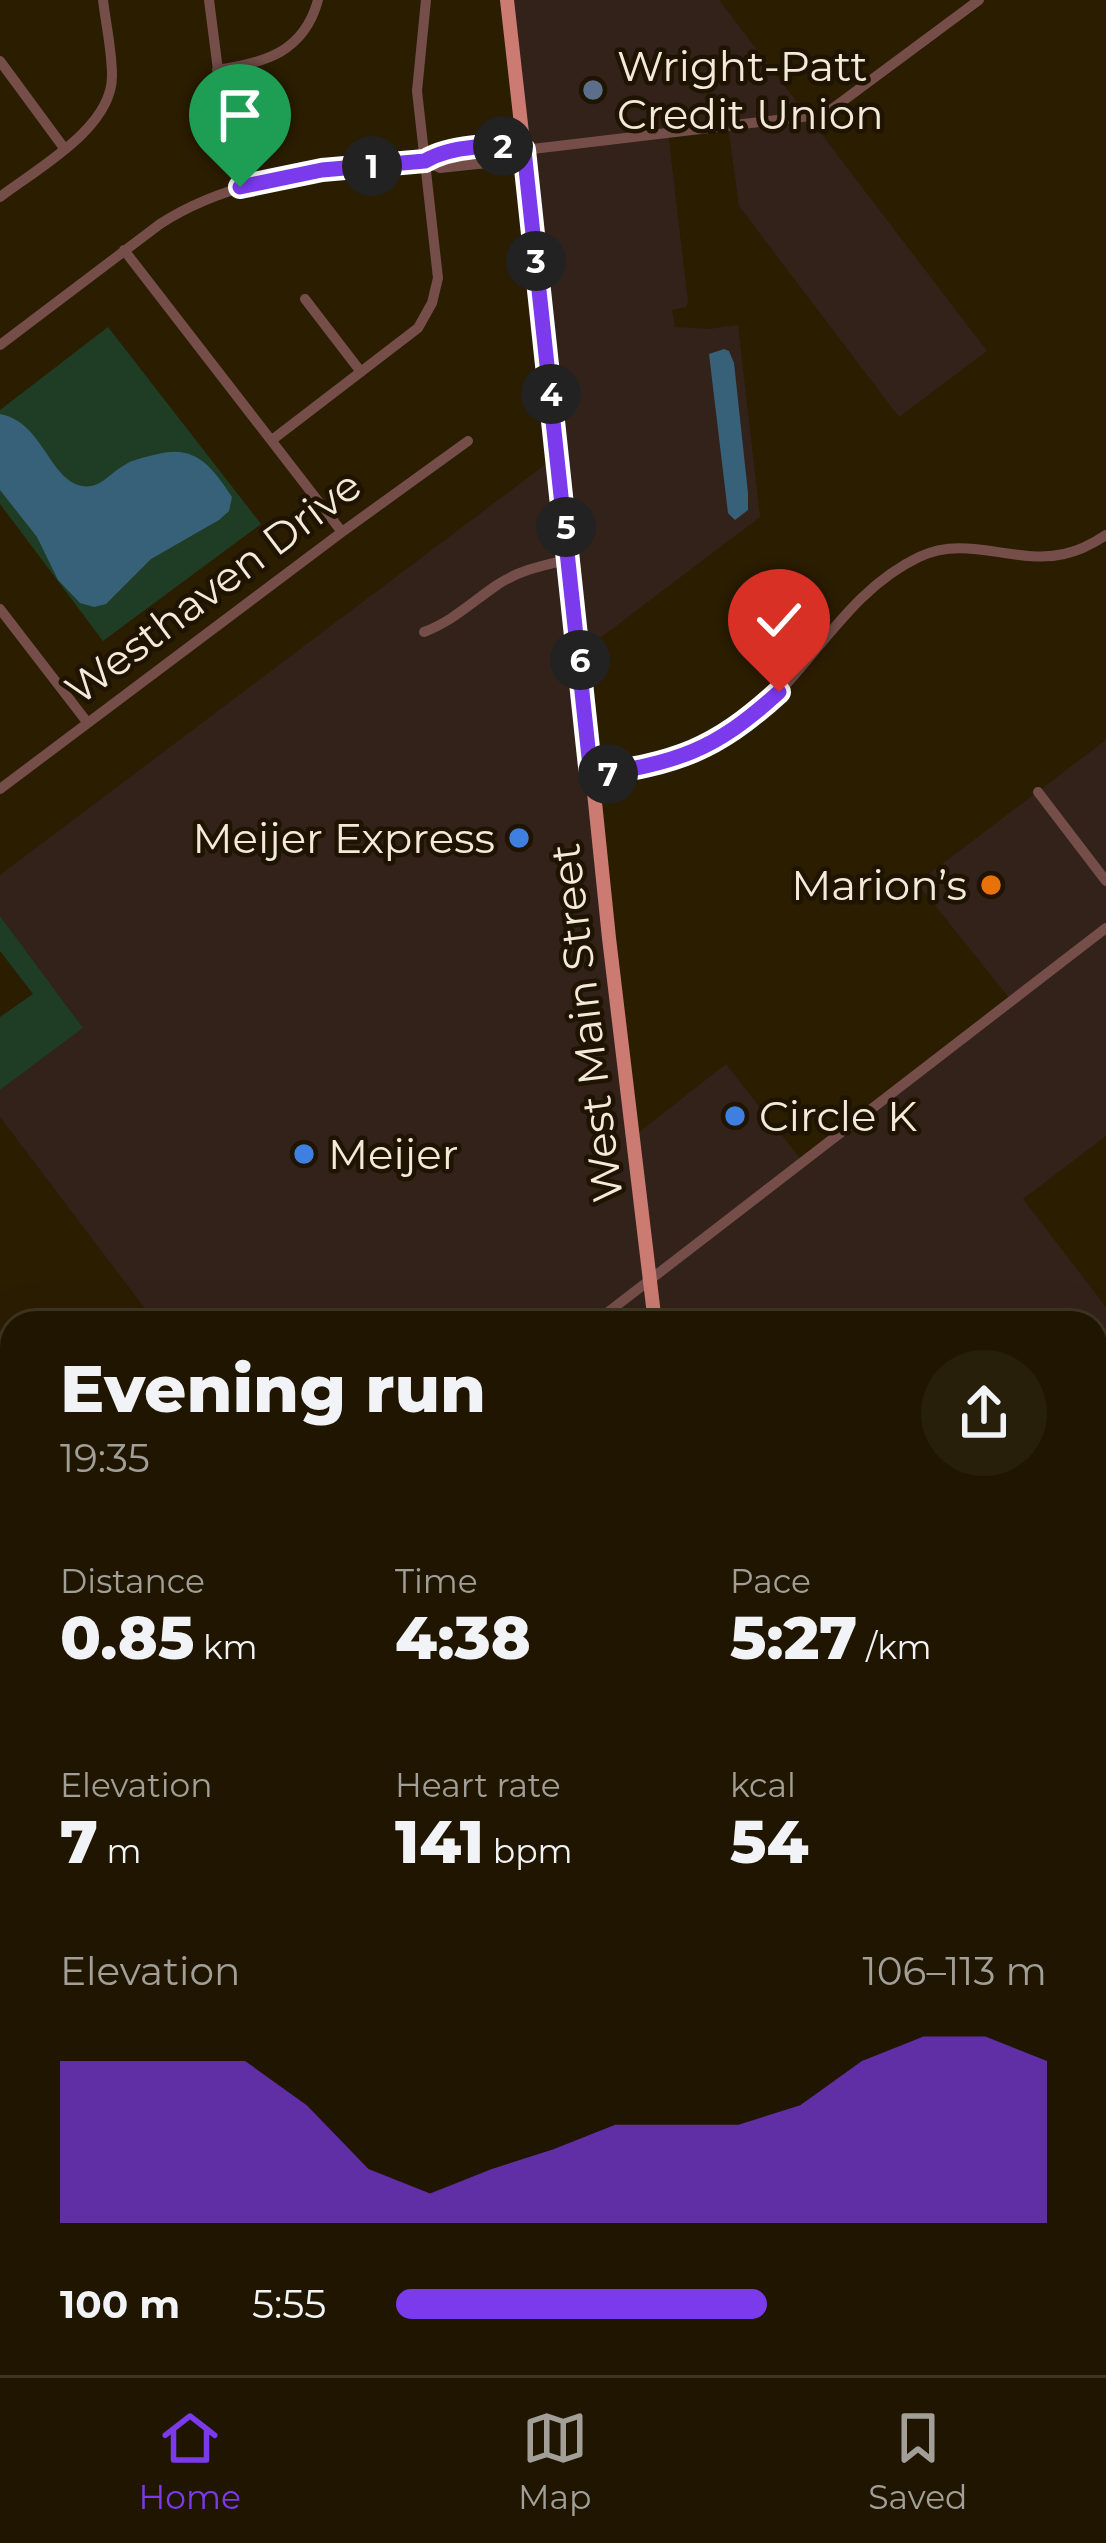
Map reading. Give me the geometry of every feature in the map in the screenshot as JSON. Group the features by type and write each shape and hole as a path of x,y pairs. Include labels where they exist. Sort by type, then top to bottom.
{"main road":[{"name":"West Main Street","path":"507,0 654,1311"}],"street":[{"path":"0,197 83,134 105,107 112,76 104,0"},
{"path":"209,0 226,132 240,187"},
{"path":"217,70 253,64 289,47 314,14 318,0"},
{"path":"272,440 418,328 432,303 438,278 417,72 427,0"},
{"path":"0,345 184,209 240,187 322,170 425,161 438,153 506,146 524,150 819,115 979,0"},
{"path":"0,62 64,148"},
{"path":"124,250 342,532"},
{"path":"305,299 362,372"},
{"name":"Westhaven Drive","path":"0,789 468,441"},
{"path":"591,776 654,766 715,743 779,692 862,596 921,556 976,547 1040,556 1064,554 1106,535"},
{"path":"424,632 447,623 512,576 570,560"},
{"path":"0,609 87,722"},
{"path":"1038,792 1106,881"},
{"path":"610,1311 1106,928"}],"shaded area":[{"path":"507,0 719,0 987,351 899,417 739,206 728,125 668,132 688,302 672,310 675,327 738,325 760,517 579,654 633,1137 726,1064 802,1161 1010,999 917,883 1106,740 1106,1136 1023,1199 1106,1311 147,1311 0,1117 0,1090 83,1028 0,916 0,875 558,455"}],"green space":[{"path":"108,327 261,524 103,641 0,504 0,410"},
{"path":"0,916 83,1028 0,1090 0,1017 33,994 0,951"}],"water":[{"path":"724,349 734,363 748,493 748,510 735,520 728,513 709,354"},
{"path":"0,414 26,428 61,473 82,486 99,483 140,458 171,452 193,456 210,468 232,497 229,511 151,559 106,604 80,603 58,580 37,537 0,490"}],"place":[{"name":"Wright-Patt Credit Union","path":"593,90"},
{"name":"Meijer Express","path":"519,838"},
{"name":"Marion’s","path":"991,885"},
{"name":"Circle K","path":"735,1116"},
{"name":"Meijer","path":"304,1154"}],"route":[{"path":"240,187 322,170 425,161 438,153 506,146 524,150 591,776 686,756 715,743 779,692"}]}
